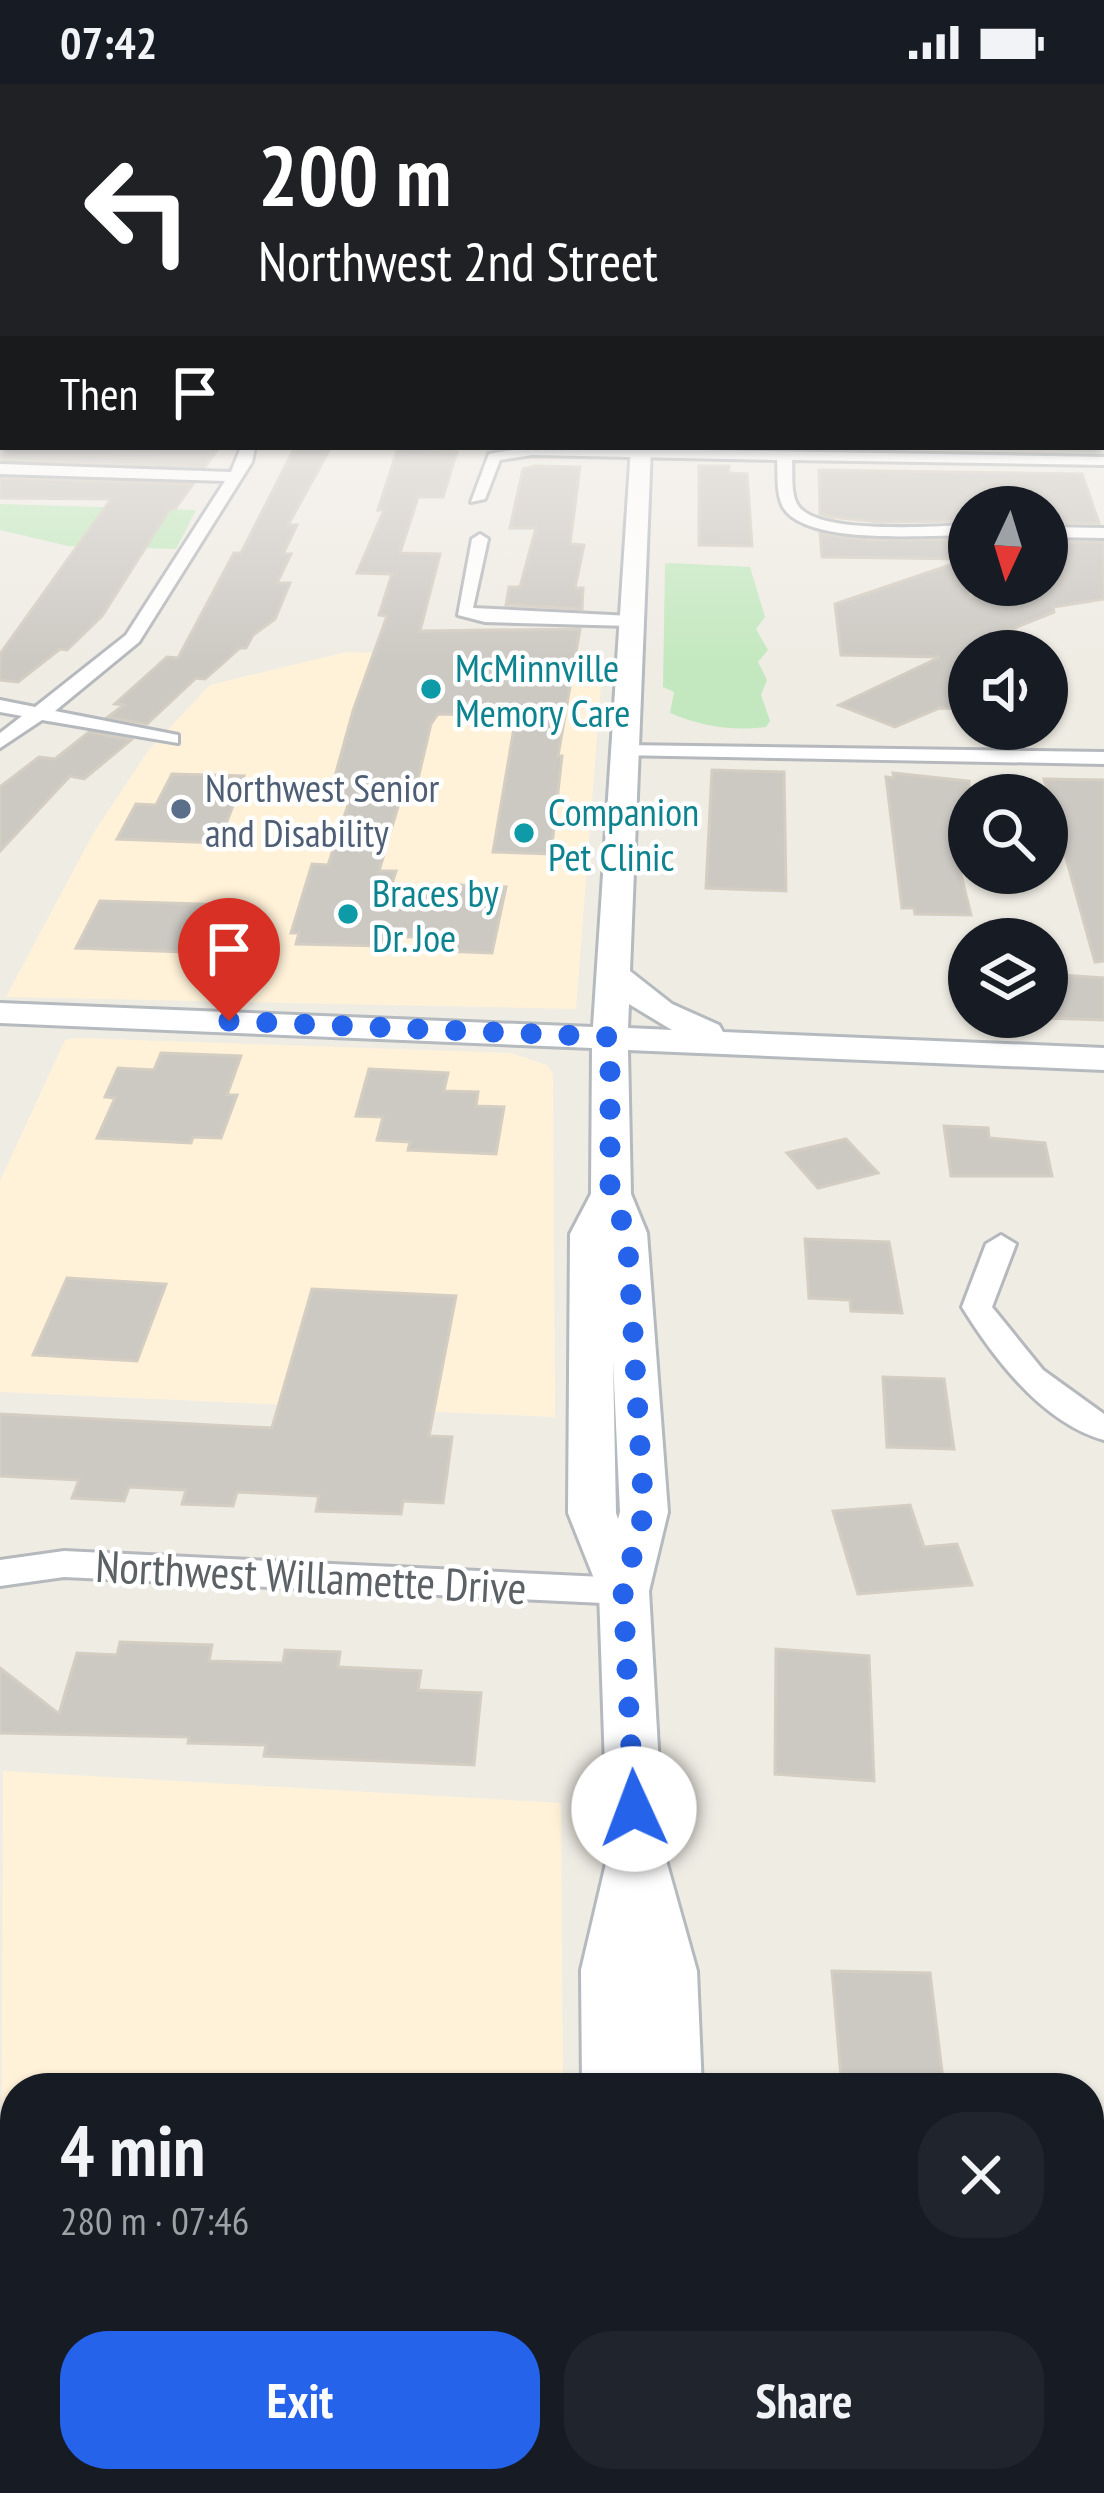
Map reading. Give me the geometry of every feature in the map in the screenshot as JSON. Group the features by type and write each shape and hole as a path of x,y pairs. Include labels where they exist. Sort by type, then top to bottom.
{"street":[{"path":"0,742 133,638 236,477 247,450"},
{"path":"477,499 488,464 510,452 597,450"},
{"path":"641,450 611,973 610,1194 590,1234 592,1513 623,1591 636,1853 667,1972 670,2073"},
{"path":"670,450 1104,461"},
{"path":"784,454 789,506 797,514 851,528 948,530"},
{"path":"0,470 236,477"},
{"path":"1068,532 1104,533"},
{"path":"480,539 464,611 485,617 631,621"},
{"path":"0,706 170,739"},
{"path":"624,751 1104,758"},
{"path":"611,973 660,1011 730,1041"},
{"path":"0,1013 1104,1059"},
{"path":"1001,1244 977,1307 1004,1352 1047,1392 1104,1429"},
{"name":"Northwest Willamette Drive","path":"0,1574 64,1564 623,1591"},
{"path":"613,2073 611,1970 636,1853"}],"shaded area":[{"path":"346,652 603,658 576,1009 6,997 93,834 148,751 210,685"},
{"path":"65,1040 511,1053 547,1065 553,1074 555,1417 0,1392 0,1181"},
{"path":"3,1771 561,1803 563,2073 2,2073"}],"green space":[{"path":"0,504 196,510 176,549 68,546 0,530"},
{"path":"665,564 750,567 765,617 756,629 768,650 758,662 767,680 761,695 770,721 766,727 718,727 670,713 674,692 663,687"}],"building":[{"path":"0,450 217,450 205,467 0,460"},
{"path":"293,450 329,450 288,525 297,525 283,554 291,554 277,583 290,583 275,619 205,679 196,678 147,724 108,717 124,705 115,704 167,657 178,658 234,553 241,553"},
{"path":"397,451 457,452 443,497 418,497 400,553 440,554 420,631 580,629 558,756 562,756 551,854 493,852 516,716 438,714 431,724 413,800 400,800 379,871 396,871 389,894 457,896 460,885 506,887 492,953 443,951 447,938 384,936 382,946 296,944 299,933 291,933 312,864 328,865 350,799 329,798 387,616 379,615 392,574 357,573 384,510 378,510"},
{"path":"699,466 729,466 729,473 747,474 752,546 699,545"},
{"path":"580,467 570,544 584,545 575,588 583,588 582,609 506,605 509,587 520,587 536,528 510,528 523,469"},
{"path":"819,470 1082,474 1099,523 1068,523 1068,486 948,486 948,521 880,522 820,514"},
{"path":"0,478 193,484 175,509 170,509 102,616 67,650 60,649 18,682 0,680 0,654 111,499 0,498"},
{"path":"820,533 869,540 948,539 948,559 822,557"},
{"path":"1068,542 1104,542 1104,599 1068,605"},
{"path":"948,566 948,606 1059,606 1009,630 948,630 948,708 895,727 839,705 940,657 841,655 835,604"},
{"path":"89,732 131,740 84,779 70,776 0,851 0,787 39,757 55,759"},
{"path":"712,770 784,772 786,891 706,888"},
{"path":"893,773 948,779 948,894 966,894 971,915 915,914 914,908 902,908 886,777 894,778"},
{"name":"Northwest Senior and Disability","path":"172,774 244,776 219,843 117,839 136,804 156,805"},
{"path":"1068,779 1104,780 1104,961 1095,962 1068,865"},
{"path":"100,901 232,905 213,953 76,948"},
{"path":"1068,975 1104,978 1104,1020 1068,1019"},
{"path":"161,1053 241,1056 227,1095 237,1095 221,1138 193,1137 191,1143 97,1138 115,1098 105,1097 118,1068 154,1070"},
{"path":"369,1069 448,1073 444,1091 478,1092 476,1106 504,1107 496,1154 408,1150 410,1142 377,1140 383,1117 356,1116"},
{"path":"944,1126 988,1128 989,1138 1045,1143 1052,1176 951,1176"},
{"path":"846,1139 878,1173 818,1188 787,1153"},
{"path":"805,1239 889,1242 902,1313 851,1311 850,1300 809,1298"},
{"path":"67,1278 166,1284 137,1361 33,1355"},
{"path":"312,1289 456,1296 429,1436 452,1437 443,1503 403,1501 401,1514 316,1511 319,1496 237,1492 233,1506 182,1504 186,1490 129,1487 124,1501 72,1498 79,1480 0,1476 0,1414 272,1428"},
{"path":"883,1377 944,1379 954,1449 887,1447"},
{"path":"910,1505 924,1547 957,1544 972,1585 858,1594 833,1511"},
{"path":"120,1642 212,1645 209,1661 283,1663 285,1650 340,1652 338,1667 421,1671 418,1690 481,1693 474,1765 264,1756 266,1745 188,1743 189,1737 0,1733 0,1668 59,1714 77,1653 117,1655"},
{"path":"776,1649 869,1656 874,1781 775,1774"},
{"path":"832,1971 930,1973 942,2073 841,2073"}],"place":[{"name":"McMinnville Memory Care","path":"431,689"},
{"name":"Northwest Senior and Disability","path":"181,809"},
{"name":"Companion Pet Clinic","path":"524,833"},
{"name":"Braces by Dr. Joe","path":"348,914"}],"route":[{"path":"229,1021 610,1037 610,1194 627,1233 644,1512 623,1591 634,1809"}]}
